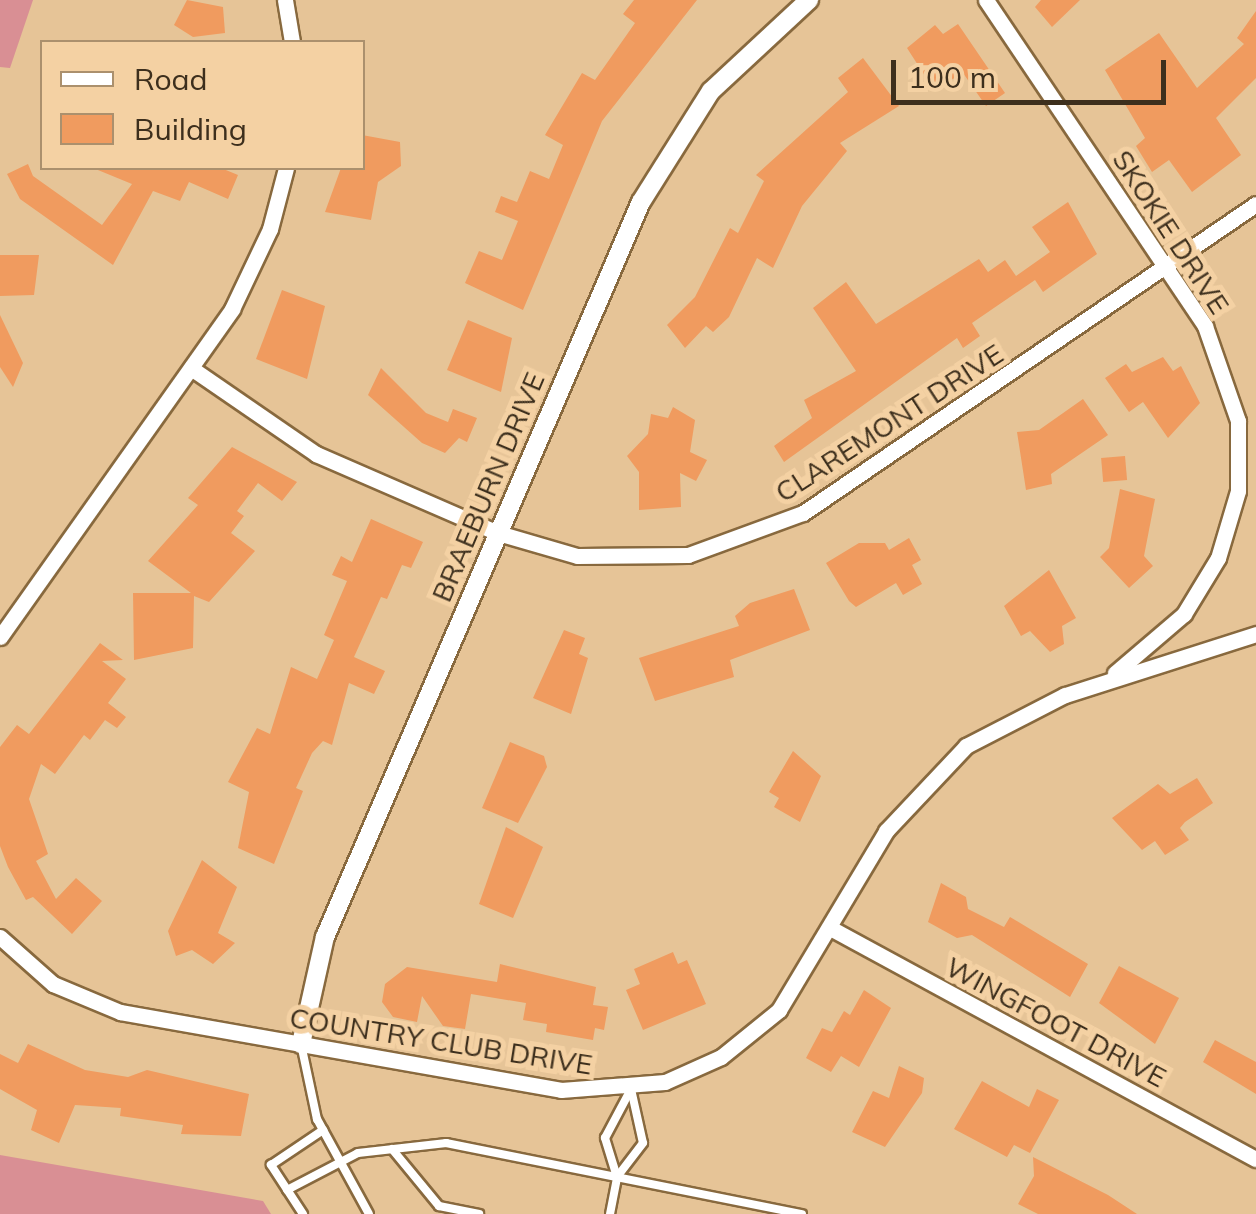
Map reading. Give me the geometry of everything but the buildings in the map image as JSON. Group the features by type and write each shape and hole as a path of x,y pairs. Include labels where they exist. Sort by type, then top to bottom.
{"street":[{"path":"285,0 292,40"},
{"name":"BRAEBURN DRIVE","path":"301,1044 325,937 661,163 730,69 809,0"},
{"name":"SKOKIE DRIVE","path":"986,0 1205,326 1231,387 1238,491 1218,558 1184,614 1136,660 1078,691"},
{"path":"0,636 191,368 253,270 285,170"},
{"name":"CLAREMONT DRIVE","path":"191,368 316,454 498,533 578,556 648,560 766,532 1167,269 1256,204"},
{"name":"COUNTRY CLUB DRIVE","path":"0,937 30,968 85,1000 301,1044 561,1090 631,1089 698,1069 750,1037 804,979 886,831 935,772 1001,723 1078,691 1256,634"},
{"name":"WINGFOOT DRIVE","path":"832,929 1256,1159"}],"lane":[{"path":"301,1044 307,1094 369,1214"},
{"path":"617,1176 605,1138 631,1089"},
{"path":"610,1214 617,1176 643,1143 631,1089"},
{"path":"303,1214 271,1165 323,1130"},
{"path":"287,1190 340,1161 392,1149 446,1143 802,1214"},
{"path":"392,1149 438,1206 479,1214"}],"shaded area":[{"path":"0,0 33,0 10,68 0,67"},
{"path":"0,1155 263,1201 271,1214 0,1214"}]}
